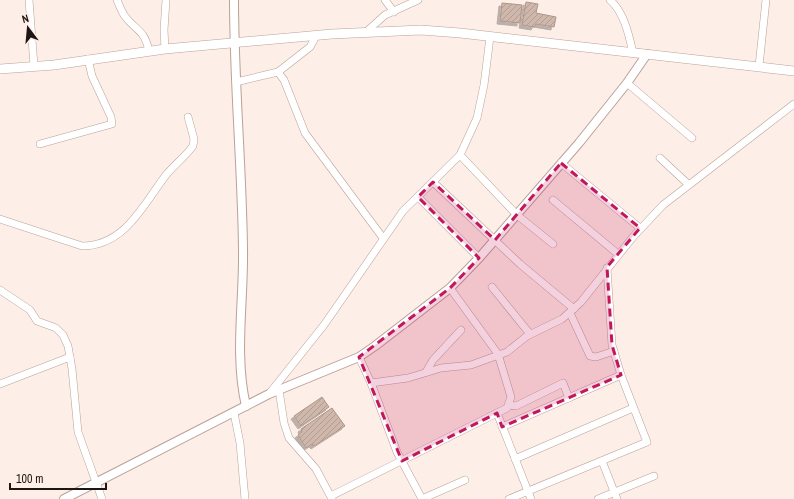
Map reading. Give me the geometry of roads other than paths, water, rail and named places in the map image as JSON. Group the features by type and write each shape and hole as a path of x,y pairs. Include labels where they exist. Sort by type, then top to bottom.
{"main road":[{"path":"0,69 165,49 366,32 433,30 794,71"}],"street":[{"path":"29,0 34,66"},
{"path":"117,0 125,16 143,33 147,40 149,51"},
{"path":"165,49 164,30 166,0"},
{"path":"234,0 234,44 242,163 243,236 240,364 242,389 246,406"},
{"path":"385,0 394,12"},
{"path":"366,32 385,15 418,0"},
{"path":"610,0 618,11 629,34 633,53"},
{"path":"760,66 766,0"},
{"path":"236,82 278,72 310,47 316,36"},
{"path":"269,394 324,325 403,211 460,155 477,118 484,85 490,37"},
{"path":"64,499 97,484 269,394 359,357 450,288 479,258 562,164 627,83 647,54"},
{"path":"40,144 112,124 111,117 92,76 88,59"},
{"path":"278,72 284,80 305,134 383,238"},
{"path":"627,83 692,138"},
{"path":"371,383 408,378 426,372 471,365 507,352 530,334 572,311 640,228 663,205 688,184 794,104"},
{"path":"0,219 82,246 93,246 105,243 138,217 165,177 193,146 194,139 188,117"},
{"path":"460,155 517,215 553,244"},
{"path":"660,158 688,184"},
{"path":"562,164 640,228"},
{"path":"433,182 572,311 590,356 596,357 614,351"},
{"path":"418,197 479,258"},
{"path":"553,200 618,254"},
{"path":"509,499 647,442 621,375 614,351 610,328 610,293 607,268"},
{"path":"492,287 530,334"},
{"path":"279,390 284,423 289,438 316,469 332,498 497,413 508,405 511,397 498,354 450,288"},
{"path":"0,290 30,310 37,321 60,330 68,346 78,432 102,499"},
{"path":"426,372 433,360 461,330"},
{"path":"0,384 70,357"},
{"path":"359,357 402,461 422,499 465,480"},
{"path":"502,427 621,375"},
{"path":"508,405 516,406 563,383 569,398"},
{"path":"515,459 633,408"},
{"path":"234,413 240,443 245,499"},
{"path":"497,413 530,499"},
{"path":"602,460 616,496"},
{"path":"598,499 616,496 654,476"}]}
